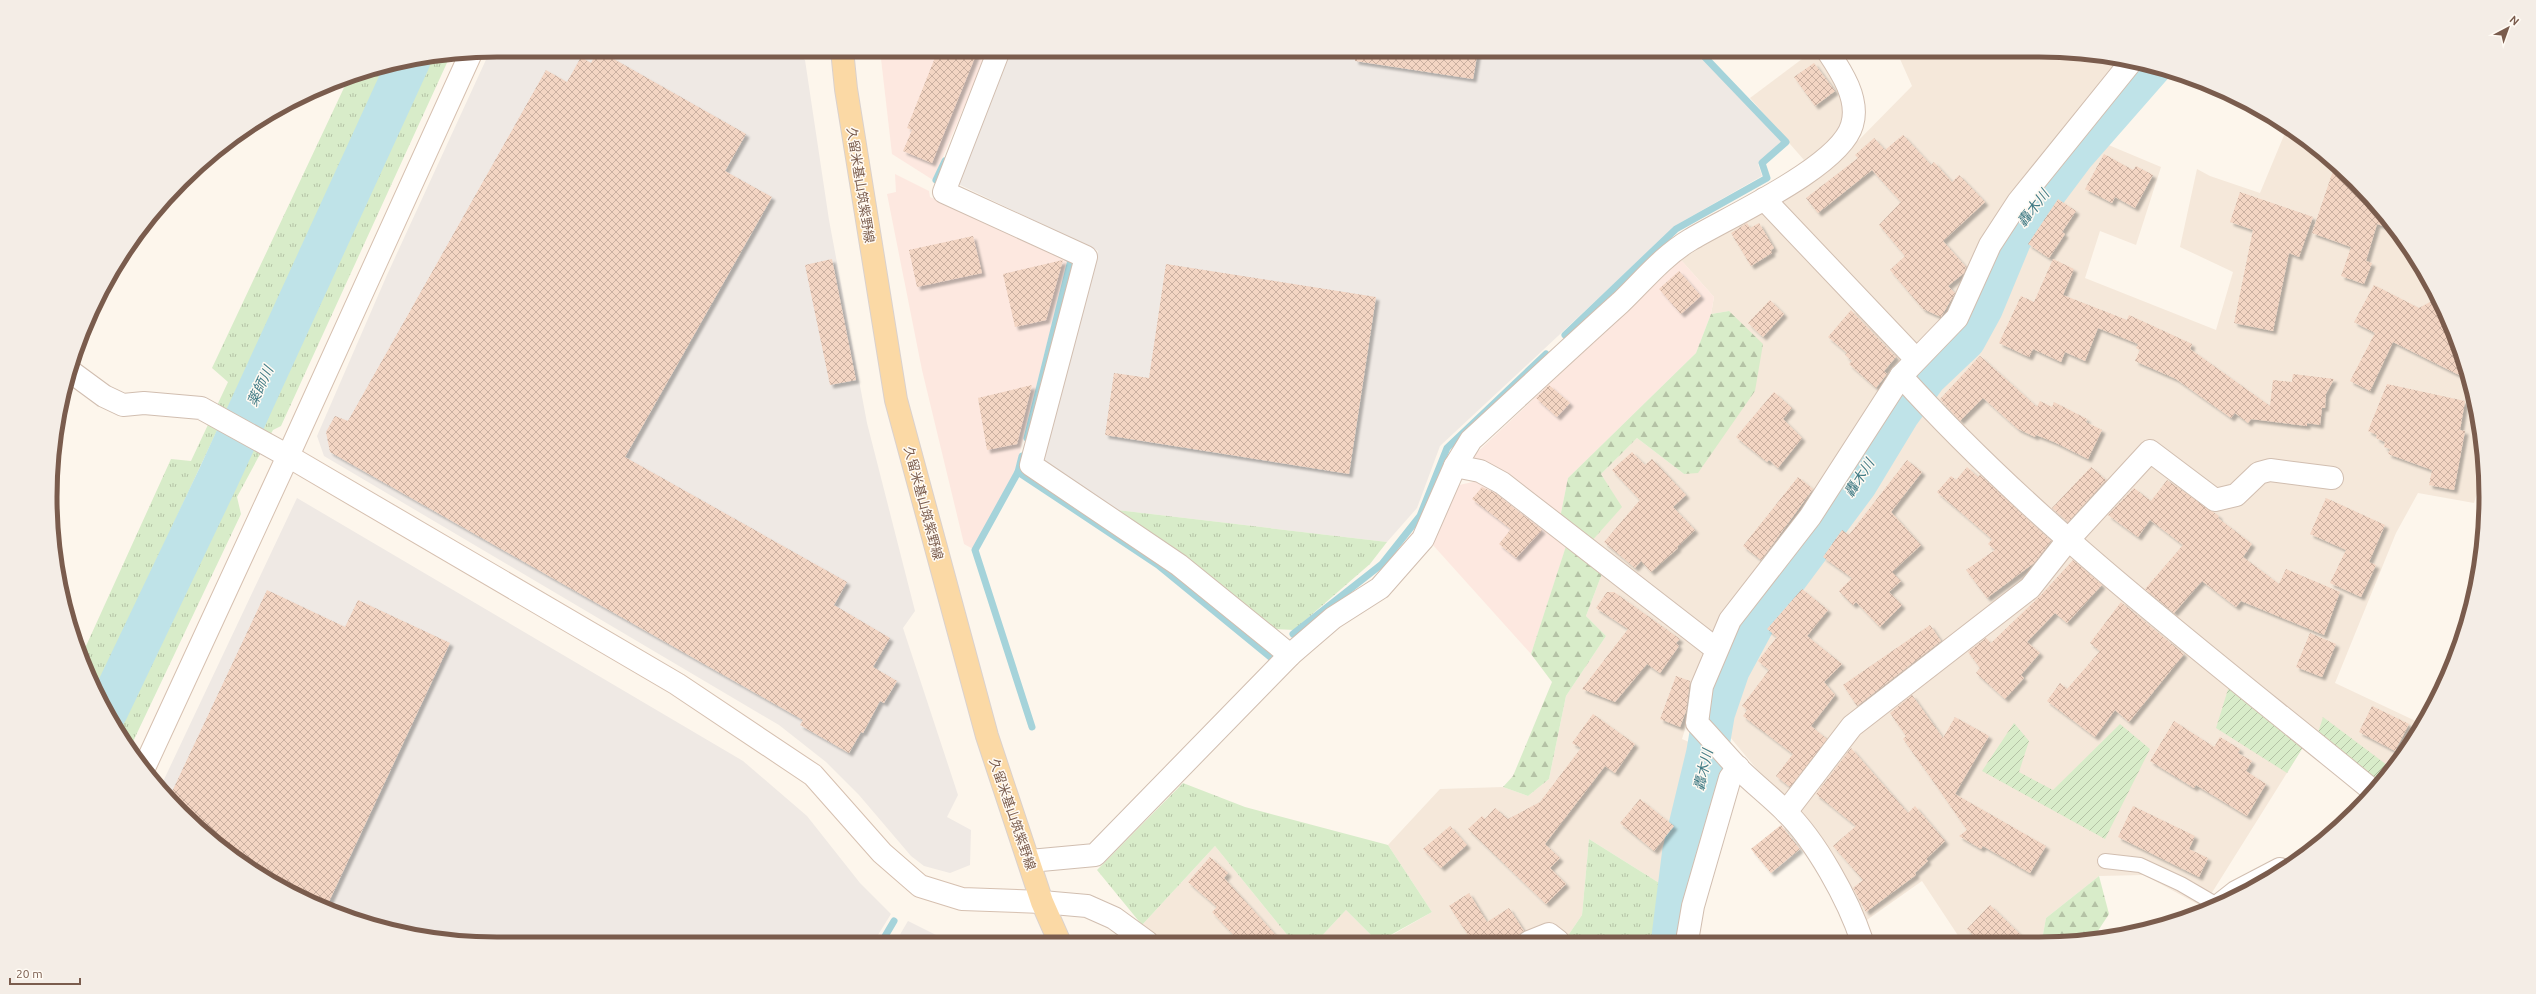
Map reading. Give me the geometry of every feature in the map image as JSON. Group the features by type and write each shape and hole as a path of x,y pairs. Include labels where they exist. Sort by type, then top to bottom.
{"main road":[{"name":"久留米基山筑紫野線","path":"843,57 846,89 896,400 986,736 1030,861 1042,902 1057,937"}],"street":[{"path":"996,57 944,192 1086,257 1031,465 1179,564 1290,655"},
{"path":"1030,861 1095,855 1290,655 1333,618 1380,588 1423,539 1455,466 1471,440 1653,270 1688,241 1764,199 1826,158 1842,143 1852,125 1853,97 1831,57"},
{"path":"146,763 469,58"},
{"path":"1860,937 1830,873 1818,853 1786,812 1733,761 1697,723 1702,686 1716,649 1730,620 1810,517 1901,376 1915,358 1957,318 1990,246 2018,202 2128,66"},
{"path":"1764,199 1915,358"},
{"path":"75,374 104,396 123,405 144,403 201,408 288,456 677,684 813,775 882,854 920,886 962,899 1042,902 1087,906 1114,918 1140,937"},
{"path":"1901,376 1926,404 1988,467 2068,540 2369,788"},
{"path":"1786,812 1852,726 2030,588 2068,540 2150,451 2215,500 2236,495 2259,472 2270,470 2332,478"},
{"path":"1455,466 1480,471 1502,483 1716,649"},
{"path":"1688,937 1693,906 1730,778 1733,761"},
{"path":"1542,937 1549,934 1553,937"}],"lane":[{"path":"2105,861 2140,865 2182,884 2212,902"}],"shaded area":[{"path":"487,57 800,57 805,60 829,220 867,423 915,611 903,628 958,795 947,817 971,830 970,865 950,873 924,866 911,856 859,795 826,762 779,725 324,456 317,436 387,275"},
{"path":"881,57 985,57 933,180 892,154"},
{"path":"1008,57 1701,57 1782,142 1758,164 1762,176 1678,224 1440,446 1417,508 1387,542 1117,510 1043,459 1098,251 954,182"},
{"path":"1805,57 1821,57 1847,109 1839,143 1804,160 1750,98"},
{"path":"1899,57 2039,57 2068,58 2123,65 1954,316 1915,348 1777,201 1848,151 1912,86"},
{"path":"2285,133 2329,166 2350,186 2388,229 2405,253 2434,302 2456,356 2471,411 2478,468 2479,487 2474,503 2418,493 2396,533 2335,683 2417,722 2388,765 2374,782 2074,540 1928,399 1988,340 2022,245 2099,141 2161,167 2136,245 2100,231 2085,278 2216,330 2233,272 2180,247 2197,169 2210,176 2260,193"},
{"path":"895,174 929,191 930,197 1068,261 1015,471 973,549 964,544 922,370 887,194 896,192"},
{"path":"1761,209 1908,355 1804,516 1713,640 1591,542 1621,507 1601,474 1637,438 1684,474 1729,311 1711,314 1714,297 1681,260"},
{"path":"1681,260 1714,297 1711,314 1696,353 1568,478 1560,518 1471,458"},
{"path":"1919,404 2305,744 2204,905 2201,906 2144,875 2099,876 2046,918 2043,937 1959,937 1922,881 1864,922 1823,849 1725,731 1759,633 1853,509"},
{"path":"1487,479 1566,547 1531,654 1432,544 1459,485"},
{"path":"297,498 743,761 807,816 860,883 891,914 877,937 497,937 468,936 411,929 356,914 329,904 302,892 277,878 229,846 207,828 162,783"},
{"path":"1603,571 1710,648 1682,739 1698,746 1664,886 1589,839 1582,915 1567,937 1389,937 1432,912 1388,845 1440,789 1503,787 1528,796 1549,779 1566,696 1606,636 1586,616"},
{"path":"1215,846 1289,937 1158,937 1142,925"},
{"path":"1346,910 1373,937 1321,937"},
{"path":"908,921 940,937 899,937"}],"green space":[{"path":"448,60 281,426 273,430 237,497 241,514 132,743 119,721 426,63"},
{"path":"384,72 99,684 84,650 171,459 191,461 228,382 212,368 346,84"},
{"path":"1729,311 1763,344 1755,391 1698,473 1684,474 1637,438 1601,474 1622,507 1591,542 1560,518 1568,478 1696,353 1711,314"},
{"path":"1117,510 1387,542 1370,564 1294,630 1274,629"},
{"path":"1567,543 1603,571 1586,616 1606,636 1566,696 1549,779 1528,796 1503,787 1513,776 1552,682 1531,654"},
{"path":"2230,683 2305,744 2287,773 2216,728"},
{"path":"2323,717 2388,765 2374,782 2317,736"},
{"path":"2014,723 2029,741 2019,772 2053,790 2120,724 2150,749 2105,839 1982,771"},
{"path":"1183,783 1245,807 1388,845 1432,912 1387,937 1373,937 1346,910 1321,937 1289,937 1215,846 1142,925 1097,870"},
{"path":"1589,839 1664,886 1656,937 1567,937 1582,915"},
{"path":"2099,876 2109,914 2097,933 2043,937 2046,918"}],"building":[{"path":"581,57 591,63 594,57 610,57 746,134 725,171 772,197 625,457 847,582 834,605 890,638 873,667 897,681 884,703 880,701 863,733 861,732 849,753 800,725 803,720 330,452 326,432 335,416 348,421 546,70 567,82"},
{"path":"935,57 975,57 932,163 903,151 912,130 907,128"},
{"path":"1355,57 1477,57 1473,79 1355,61"},
{"path":"1814,63 1835,91 1815,106 1794,77"},
{"path":"1903,135 1931,165 1934,162 1952,182 1959,175 1985,202 1943,241 1966,267 1964,273 1948,286 1955,293 1941,317 1923,309 1890,270 1905,256 1879,225 1901,202 1872,170 1818,213 1806,198 1858,158 1855,155 1874,138 1885,150"},
{"path":"2104,154 2133,170 2136,166 2153,175 2135,208 2115,197 2112,203 2085,189"},
{"path":"2333,170 2370,207 2386,227 2377,224 2366,261 2372,263 2364,284 2341,276 2351,247 2312,233"},
{"path":"2240,192 2313,217 2299,257 2289,253 2273,331 2234,323 2253,230 2230,222"},
{"path":"2058,199 2076,211 2062,232 2065,234 2049,258 2028,244"},
{"path":"1747,223 1750,228 1759,223 1774,248 1771,250 1772,253 1751,266 1731,233"},
{"path":"973,236 982,273 917,287 909,250"},
{"path":"832,259 856,380 830,385 805,265"},
{"path":"2053,259 2074,269 2063,295 2127,320 2129,315 2192,344 2190,349 2270,406 2273,380 2292,382 2293,374 2334,379 2326,394 2325,408 2322,408 2320,425 2307,423 2307,426 2251,419 2248,423 2235,413 2231,418 2176,379 2135,361 2140,350 2136,348 2138,344 2098,328 2085,361 2065,352 2061,362 2033,349 2029,357 1999,343 2021,296 2034,302"},
{"path":"1063,260 1046,320 1015,327 1003,274"},
{"path":"1166,264 1376,297 1349,474 1105,435 1114,373 1149,378"},
{"path":"1679,271 1701,296 1681,314 1659,289"},
{"path":"2374,285 2419,308 2433,300 2446,329 2462,377 2393,342 2370,391 2350,381 2375,333 2354,322"},
{"path":"1770,300 1784,314 1763,337 1748,323"},
{"path":"1851,310 1896,357 1884,371 1887,374 1876,388 1849,364 1852,361 1845,355 1847,353 1828,337"},
{"path":"1980,356 2037,407 2040,401 2052,407 2054,402 2087,419 2086,422 2102,430 2088,459 2054,442 2036,435 2035,437 2018,429 1983,398 1960,421 1940,399"},
{"path":"2387,384 2465,401 2460,430 2465,431 2454,490 2429,485 2432,470 2388,454 2390,449 2384,447 2385,442 2376,438 2377,435 2368,431"},
{"path":"1032,385 1017,444 987,450 978,398"},
{"path":"1549,385 1570,403 1557,417 1536,398"},
{"path":"1774,392 1792,408 1783,419 1802,438 1778,468 1769,460 1767,462 1736,437"},
{"path":"1632,452 1645,465 1652,459 1686,495 1673,507 1695,530 1677,547 1678,548 1651,572 1641,561 1635,568 1604,542 1640,500 1612,470"},
{"path":"1907,460 1922,472 1891,512 1921,545 1892,572 1901,581 1889,592 1902,605 1880,627 1856,602 1853,605 1839,591 1852,578 1823,557 1842,530 1849,535"},
{"path":"1967,467 1978,477 1980,475 2051,541 2034,563 1987,598 1966,570 1995,550 1988,544 1992,539 1937,492 1951,476 1956,480"},
{"path":"2091,467 2106,480 2068,522 2052,508"},
{"path":"1798,477 1813,489 1761,560 1743,546"},
{"path":"2167,480 2219,516 2218,518 2252,544 2243,557 2279,584 2286,569 2340,592 2324,635 2241,601 2236,607 2202,581 2174,613 2145,589 2183,545 2150,520 2138,537 2108,515 2134,488 2151,501"},
{"path":"1482,487 1495,493 1542,530 1516,558 1499,544 1511,529 1472,499"},
{"path":"2326,498 2385,525 2369,562 2376,565 2361,597 2330,583 2346,550 2310,534"},
{"path":"2073,560 2102,585 2067,623 2055,613 2027,642 2040,653 2021,675 2024,678 2005,699 1976,673 1980,668 1968,652 1986,638 1991,643 2040,596"},
{"path":"1802,589 1828,610 1807,636 1842,664 1824,682 1835,695 1811,726 1827,739 1790,787 1776,776 1793,754 1743,716 1747,710 1742,706 1769,670 1758,661 1777,637 1767,629"},
{"path":"267,590 345,627 358,600 450,643 328,904 302,892 253,863 207,828 171,793"},
{"path":"1607,592 1614,592 1680,639 1676,643 1679,646 1660,673 1647,664 1615,702 1582,689 1628,629 1596,608"},
{"path":"2121,602 2184,654 2129,722 2115,710 2095,737 2047,701 2060,683 2067,689 2100,651 2090,643"},
{"path":"1930,625 1941,641 1857,706 1843,685"},
{"path":"2310,633 2336,644 2322,677 2296,667"},
{"path":"1676,676 1690,681 1686,711 1680,727 1660,719"},
{"path":"1912,695 1943,738 1955,717 1989,736 1955,794 2046,846 2030,873 1983,846 1981,849 1959,836 1967,830 1903,739 1906,736 1890,713"},
{"path":"2372,706 2409,724 2395,751 2359,732"},
{"path":"1593,714 1635,744 1615,773 1605,766 1545,844 1560,858 1550,868 1566,884 1546,904 1468,829 1482,816 1485,819 1495,808 1508,819 1540,802 1581,748 1572,743"},
{"path":"2174,721 2214,747 2220,737 2240,749 2238,753 2252,761 2246,771 2266,784 2247,816 2196,785 2194,788 2150,761"},
{"path":"1851,748 1908,813 1915,806 1945,841 1926,859 1928,861 1915,873 1916,875 1866,912 1853,888 1863,880 1833,846 1856,826 1816,794"},
{"path":"1640,799 1674,826 1654,851 1620,823"},
{"path":"2133,806 2195,836 2189,849 2208,858 2199,877 2118,837"},
{"path":"1781,825 1800,849 1771,873 1751,849"},
{"path":"1450,826 1467,845 1441,868 1423,849"},
{"path":"1210,857 1228,873 1224,878 1277,937 1235,937 1212,912 1217,907 1188,882"},
{"path":"1469,893 1487,922 1509,908 1524,931 1516,937 1465,937 1468,935 1449,906"},
{"path":"1990,905 2023,937 1975,937 1967,929"}],"waterway":[{"path":"1565,335 1676,229 1767,178 1762,163 1786,142 1705,57"},
{"name":"薬師川","path":"110,706 219,476 407,66"},
{"name":"轟木川","path":"1672,937 1683,853 1707,754 1714,713 1729,669 1757,617 1856,484 1899,413 1926,376 1965,339 1982,308 2011,238 2074,154 2147,71"},
{"path":"936,180 945,161"},
{"path":"1027,438 1071,260 1066,257"},
{"path":"1293,634 1382,564 1420,516 1447,448 1546,354"},
{"path":"1022,456 1018,472 975,550 1032,727"},
{"path":"1018,472 1158,565 1274,660"},
{"path":"885,937 894,921"}]}
